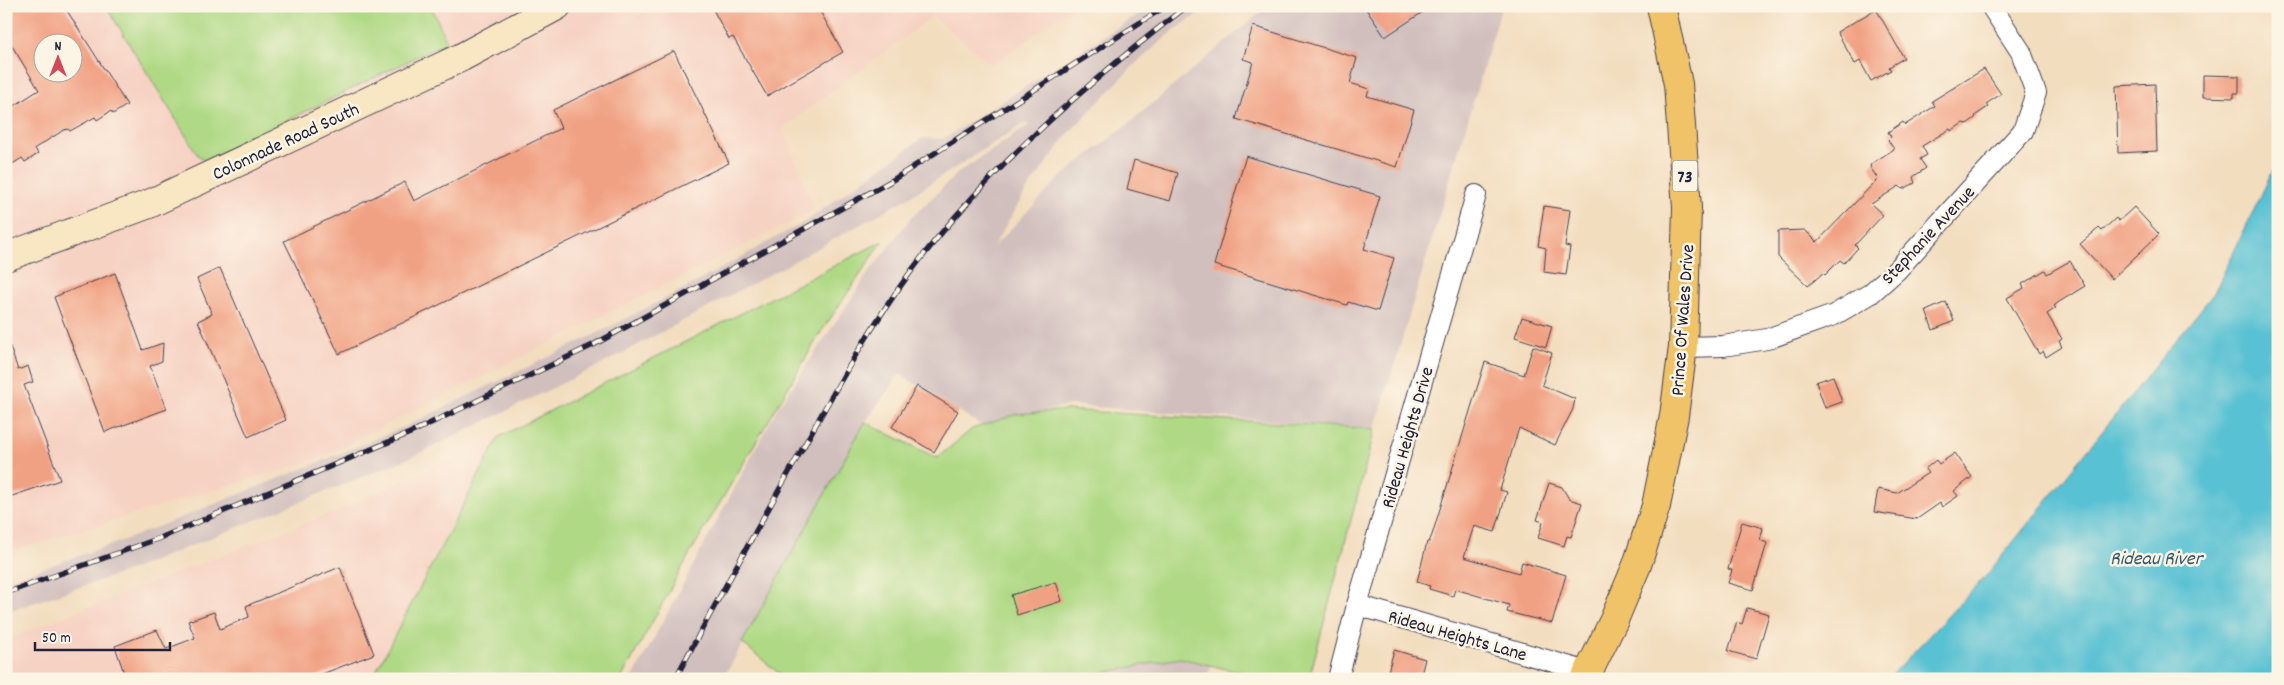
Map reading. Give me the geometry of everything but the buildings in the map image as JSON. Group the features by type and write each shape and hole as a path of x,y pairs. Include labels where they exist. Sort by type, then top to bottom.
{"main road":[{"name":"Prince Of Wales Drive","path":"1586,675 1614,620 1633,574 1656,506 1674,416 1683,347 1687,208 1678,84 1661,6"}],"street":[{"name":"Colonnade Road South","path":"6,257 149,204 496,41 557,6"},
{"name":"Stephanie Avenue","path":"1683,347 1723,346 1767,339 1834,315 1870,294 1897,270 2022,131 2036,93 2021,52 1991,6"},
{"name":"Rideau Heights Drive","path":"1338,679 1357,605 1476,196"},
{"name":"Rideau Heights Lane","path":"1357,605 1586,675"}],"shaded area":[{"path":"6,6 1075,6 992,65 933,16 783,128 814,210 320,458 6,553"},
{"path":"1151,6 1208,6 1166,37 1134,65 1068,134 1026,191 993,247 1063,175 1127,125 1268,6 1502,6 1375,429 1070,405 981,425 900,374 865,422 723,679 632,679 776,411 870,271 910,219 958,173 1029,125 1025,123 901,202 789,264 602,364 414,456 131,570 6,612 6,581 122,541 406,426 606,329 693,284 806,221 923,138 943,139"},
{"path":"499,437 372,679 6,679 6,639 339,510"},
{"path":"1180,658 1212,665 1205,679 1069,679"}],"green space":[{"path":"106,6 431,6 447,42 205,161 199,157"},
{"path":"883,241 821,332 689,555 621,679 372,679 499,437"},
{"path":"1066,410 1375,429 1309,679 1268,679 1180,658 1069,679 786,679 742,643 865,422 937,458 972,429 1017,414"}],"water":[{"name":"Rideau River","path":"2278,160 2278,679 1888,679 1985,577 2214,293"}],"railway":[{"path":"6,593 160,538 410,433 595,344 891,181 1166,6"},
{"path":"675,679 839,383 881,314 912,270 973,197 1040,129 1112,66 1187,6"}]}
